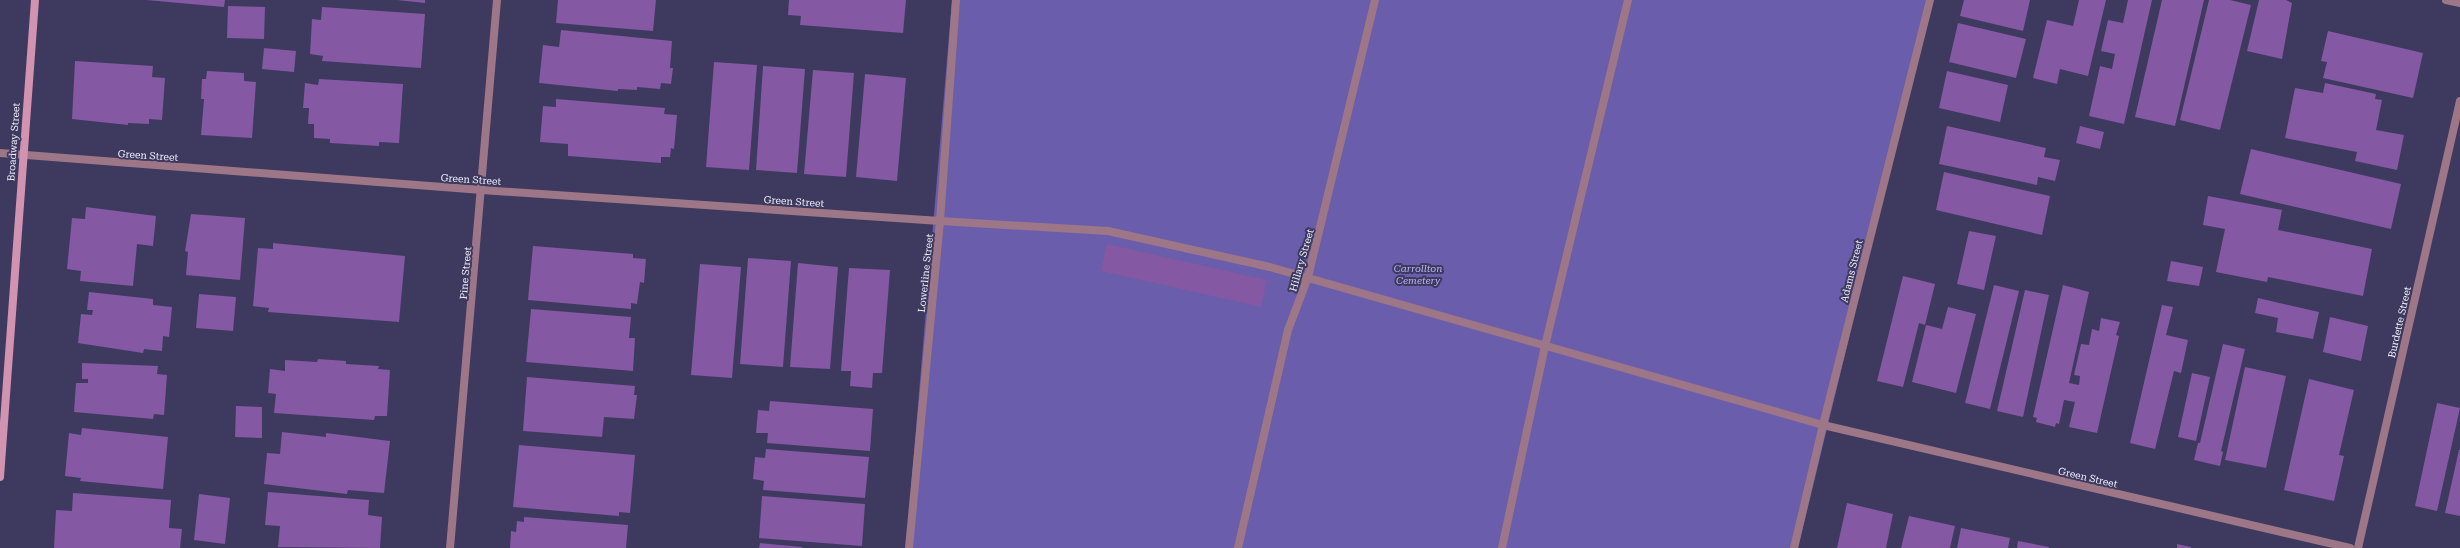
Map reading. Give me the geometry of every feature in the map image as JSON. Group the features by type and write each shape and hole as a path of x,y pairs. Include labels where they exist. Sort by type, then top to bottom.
{"street":[{"name":"Broadway Street","path":"0,477 22,155 35,0"},
{"name":"Pine Street","path":"450,548 482,190 497,0"},
{"name":"Lowerline Street","path":"909,548 940,222 956,0"},
{"name":"Hillary Street","path":"1238,548 1288,330 1308,277 1375,0"},
{"path":"1502,548 1545,346 1628,0"},
{"name":"Adams Street","path":"1794,548 1823,426 1930,0"},
{"path":"2446,0 2460,3"},
{"name":"Burdette Street","path":"2358,548 2460,101"},
{"name":"Green Street","path":"0,153 482,190 940,222 1108,231 1308,277 1823,426 2350,548"}],"green space":[{"name":"Carrollton Cemetery","path":"952,0 1931,0 1798,548 906,548"}],"building":[{"path":"146,0 225,0 224,7"},
{"path":"397,0 425,0 425,3"},
{"path":"558,0 656,0 653,31 556,23"},
{"path":"789,0 906,0 903,33 800,25 801,16 788,15"},
{"path":"1964,0 2030,0 2023,31 1960,16"},
{"path":"2079,0 2106,0 2088,76 2060,69 2057,84 2033,78 2047,20 2073,26"},
{"path":"2128,0 2152,0 2124,124 2089,116 2100,66 2112,69 2115,54 2101,51 2108,20 2123,23"},
{"path":"2162,0 2204,0 2175,126 2135,117"},
{"path":"2209,0 2230,0 2251,5 2220,130 2180,120"},
{"path":"2259,0 2286,0 2292,3 2282,59 2247,51"},
{"path":"228,6 265,7 264,39 227,38"},
{"path":"322,7 425,14 421,68 322,61 323,56 310,54 312,19 321,20"},
{"path":"1958,23 2026,39 2016,78 1949,62"},
{"path":"561,30 672,41 670,68 673,68 671,84 661,83 660,89 637,87 637,90 618,89 618,91 539,83 543,45 559,47"},
{"path":"2328,31 2423,53 2413,98 2323,78 2327,62 2321,61"},
{"path":"264,48 296,51 294,72 262,69"},
{"path":"75,61 153,66 152,77 165,78 162,120 149,119 149,124 128,123 128,125 72,119"},
{"path":"714,62 757,65 749,170 706,167"},
{"path":"763,66 805,69 797,173 756,170"},
{"path":"813,70 854,73 846,177 804,174"},
{"path":"207,71 244,73 244,81 256,82 252,138 201,135 204,99 201,99 202,79 206,79"},
{"path":"1947,71 2008,85 2000,122 1939,108"},
{"path":"865,74 906,78 897,181 856,177"},
{"path":"319,79 403,84 399,143 379,142 379,146 330,143 330,139 314,138 314,124 308,124 309,108 303,108 305,83 318,85"},
{"path":"2325,83 2376,94 2375,99 2382,100 2376,130 2404,135 2397,170 2355,161 2357,152 2285,138 2295,88 2323,93"},
{"path":"556,99 665,108 664,114 677,115 674,149 671,148 670,157 661,157 661,163 568,156 568,144 540,142 543,106 556,107"},
{"path":"1947,126 2046,148 2044,157 2060,160 2055,181 2038,177 2037,185 1939,164"},
{"path":"2080,126 2104,132 2100,149 2076,143"},
{"path":"2251,149 2401,184 2391,229 2240,194"},
{"path":"1944,172 2050,196 2042,235 1936,210"},
{"path":"2208,196 2282,210 2278,230 2372,249 2363,296 2268,277 2267,282 2216,272 2225,229 2203,225"},
{"path":"86,207 156,216 153,246 137,244 133,286 80,281 81,271 67,269 72,218 85,219"},
{"path":"191,214 245,218 240,280 186,275 188,252 185,251"},
{"path":"1969,231 1996,236 1984,290 1957,284"},
{"path":"273,243 405,256 399,322 268,312 269,308 253,306 258,248 273,249"},
{"path":"1107,244 1267,280 1261,307 1101,271"},
{"path":"533,246 633,254 633,258 646,259 644,283 640,282 637,304 631,303 631,309 528,300"},
{"path":"748,258 791,261 783,367 740,364"},
{"path":"2171,261 2203,267 2199,286 2167,281"},
{"path":"798,263 838,267 830,369 790,367"},
{"path":"700,264 741,267 732,378 691,375"},
{"path":"849,268 890,270 882,373 873,373 872,388 850,386 851,371 841,371"},
{"path":"1903,276 1935,284 1925,325 1919,323 1903,387 1877,381"},
{"path":"1994,285 2019,291 1990,409 1965,403"},
{"path":"2063,285 2089,292 2069,383 2079,385 2080,376 2074,375 2081,344 2089,345 2092,329 2099,331 2101,318 2120,322 2116,335 2119,336 2097,433 2069,427 2075,402 2064,400 2059,424 2056,423 2055,427 2036,422 2037,418 2033,417"},
{"path":"2025,290 2049,295 2023,417 1997,411"},
{"path":"89,292 153,299 153,305 172,307 169,337 163,336 162,351 144,349 143,353 78,343 81,314 92,315 93,310 87,310"},
{"path":"199,294 236,297 233,331 196,328"},
{"path":"2258,298 2319,312 2313,339 2276,332 2278,318 2255,313"},
{"path":"2162,305 2173,307 2166,335 2188,340 2181,373 2174,371 2155,449 2130,443"},
{"path":"1948,307 1976,314 1956,393 1912,382 1926,325 1942,329"},
{"path":"531,309 631,317 629,338 635,338 633,371 526,362"},
{"path":"2330,317 2368,326 2361,361 2323,352"},
{"path":"2223,344 2245,349 2221,451 2223,452 2220,466 2194,460 2198,443 2200,443"},
{"path":"318,359 346,361 346,364 379,366 378,369 390,370 387,416 375,416 374,420 274,413 276,394 268,393 270,369 285,371 285,360 317,362"},
{"path":"82,363 158,366 157,374 167,375 164,415 154,414 153,419 74,412 76,383 88,383 88,379 82,379"},
{"path":"2245,367 2286,376 2266,468 2225,460"},
{"path":"2192,373 2210,377 2196,441 2178,437"},
{"path":"527,377 635,386 634,395 637,395 634,419 604,417 602,437 523,431"},
{"path":"2309,379 2354,390 2339,455 2344,456 2334,501 2284,490"},
{"path":"770,401 873,409 870,451 767,443 768,433 756,433 758,410 769,411"},
{"path":"2437,403 2460,408 2437,511 2415,506"},
{"path":"236,406 262,407 262,438 235,437"},
{"path":"82,428 168,437 163,489 80,481 81,478 65,476 69,433 81,435"},
{"path":"282,432 326,437 326,433 390,441 384,493 348,490 347,494 264,484 267,453 280,454"},
{"path":"519,445 635,455 630,513 619,512 619,516 513,507"},
{"path":"766,449 869,457 865,498 763,490 764,481 753,479 755,457 765,458"},
{"path":"2460,450 2460,516 2445,513"},
{"path":"268,492 369,500 368,515 382,517 380,548 278,547 280,526 265,525"},
{"path":"73,493 171,500 169,528 182,529 180,548 54,548 56,510 72,511"},
{"path":"199,494 230,498 225,544 194,540"},
{"path":"762,496 865,504 862,546 759,538"},
{"path":"1847,503 1893,514 1886,548 1837,548"},
{"path":"1909,516 1955,526 1950,548 1901,548"},
{"path":"524,517 628,525 626,548 510,548 511,531 516,532 517,521 524,522"},
{"path":"1961,528 2010,538 2008,548 1957,548"},
{"path":"2018,541 2049,547 2049,548 2017,548"},
{"path":"760,543 802,547 802,548 759,548"},
{"path":"2177,544 2191,547 2191,548 2177,548"}]}
